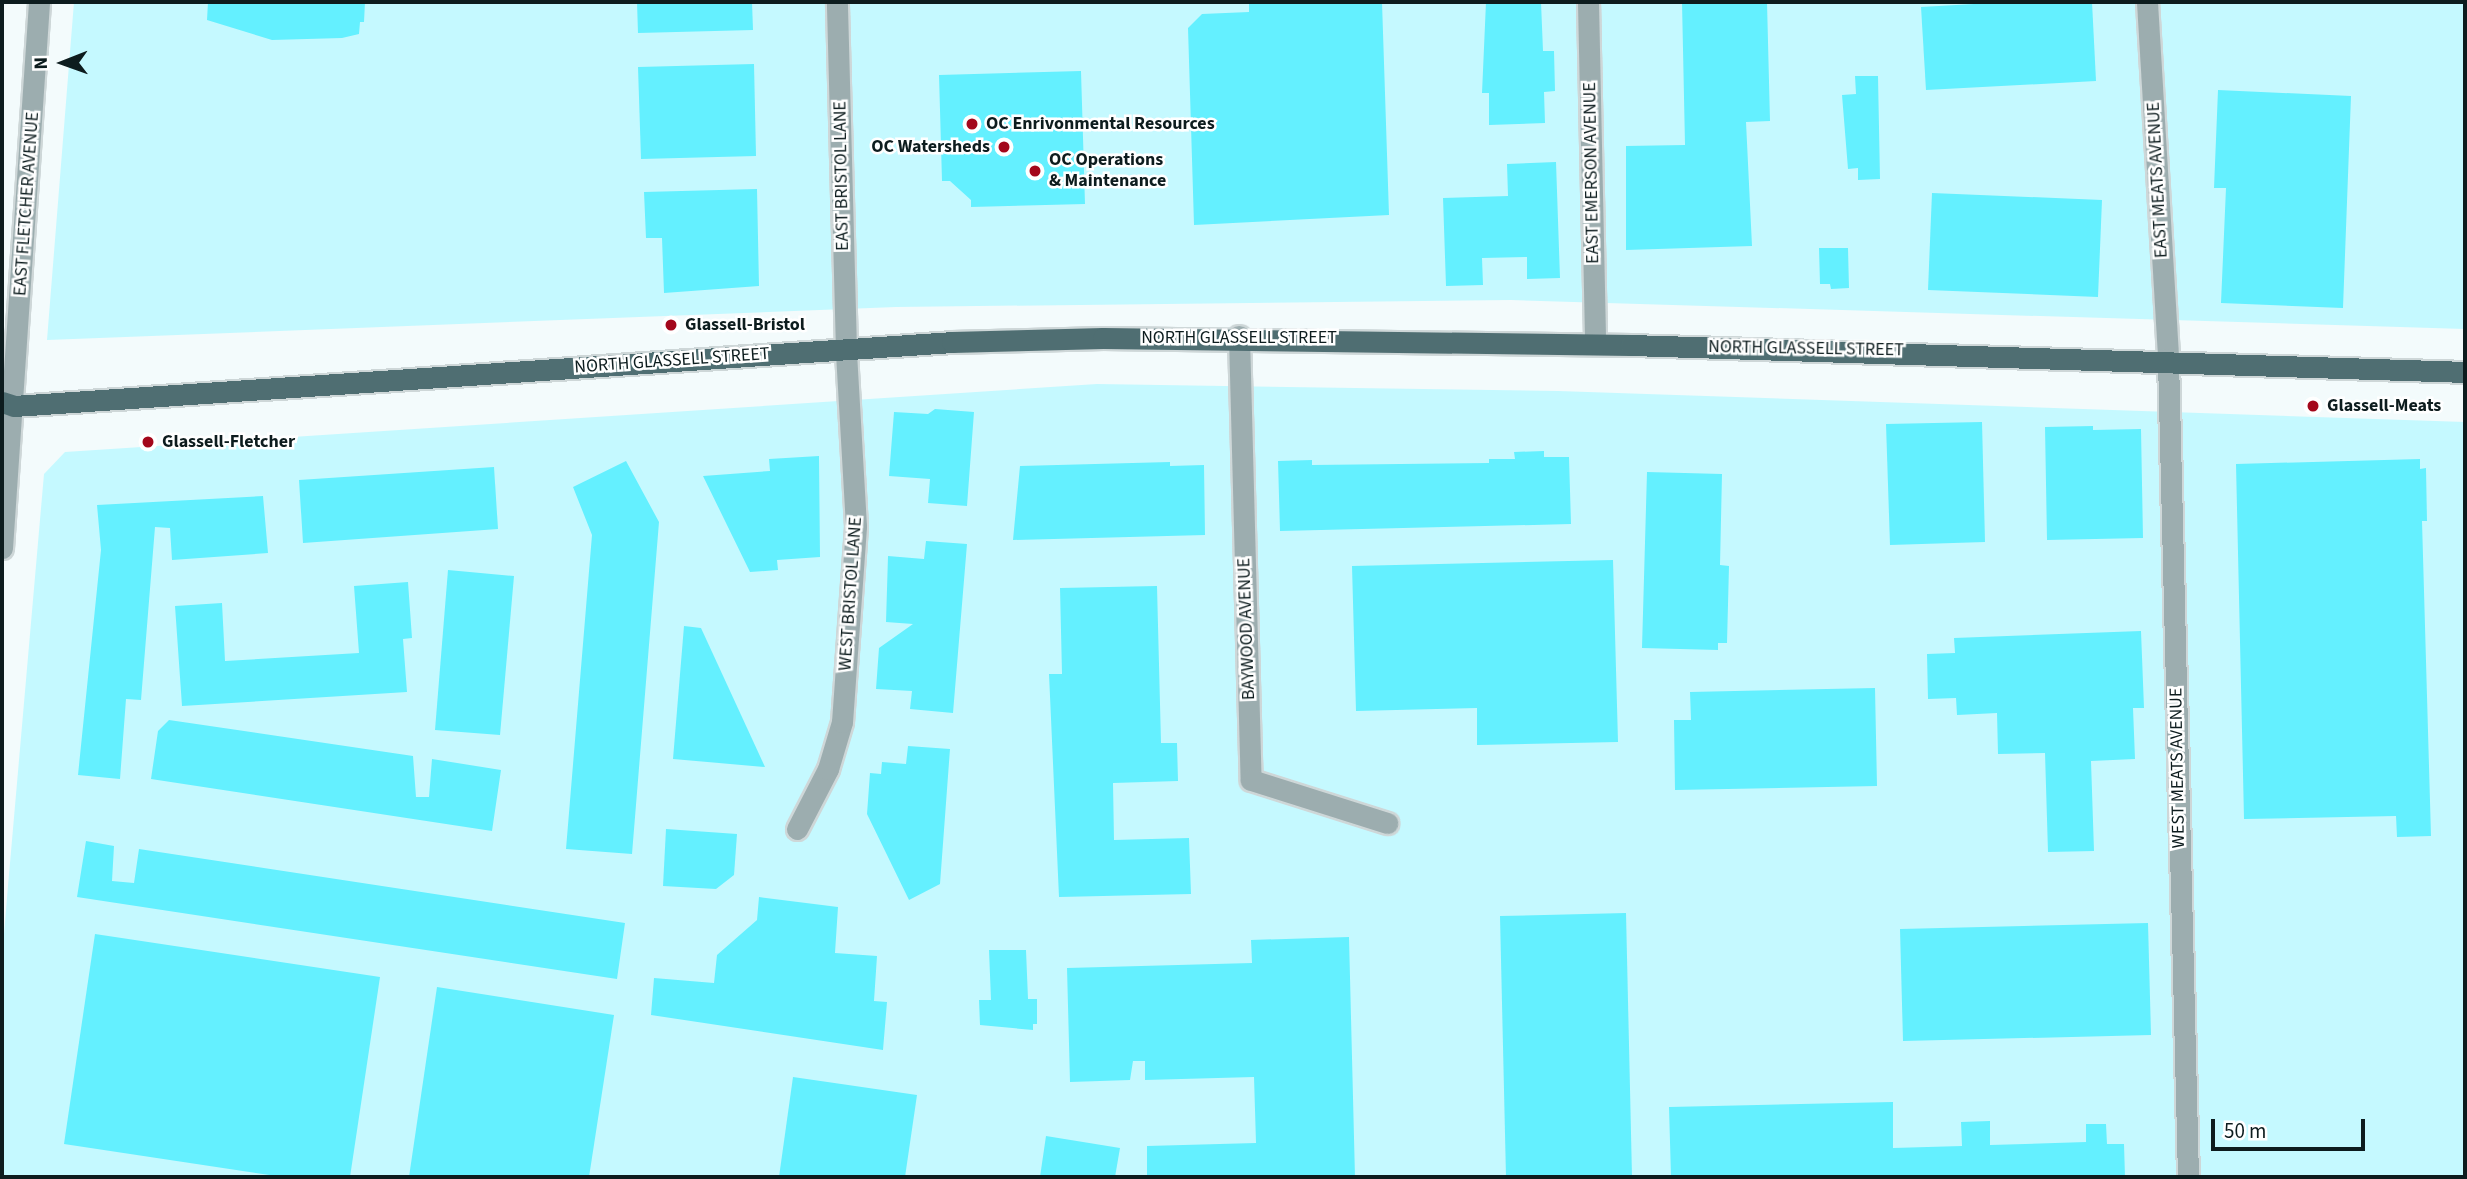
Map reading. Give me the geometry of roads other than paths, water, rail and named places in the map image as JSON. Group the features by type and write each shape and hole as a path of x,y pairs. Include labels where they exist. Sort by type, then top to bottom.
{"main road":[{"name":"NORTH GLASSELL STREET","path":"6,407 952,342 1239,336 2168,359 2465,372"}],"street":[{"name":"EAST FLETCHER AVENUE","path":"2,548 6,407 39,2"},
{"name":"EAST BRISTOL LANE","path":"838,2 846,349"},
{"name":"EAST EMERSON AVENUE","path":"1588,2 1595,344"},
{"name":"EAST MEATS AVENUE","path":"2147,2 2168,359"},
{"name":"BAYWOOD AVENUE","path":"1239,336 1251,780 1387,823"},
{"name":"WEST BRISTOL LANE","path":"797,829 828,769 842,722 856,526 846,349"},
{"name":"WEST MEATS AVENUE","path":"2168,359 2188,1177"}],"place":[{"name":"OC Enrivonmental Resources","path":"972,124"},
{"name":"OC Watersheds","path":"1004,147"},
{"name":"OC Operations & Maintenance","path":"1035,171"},
{"name":"Glassell-Bristol","path":"671,325"},
{"name":"Glassell-Meats","path":"2313,406"},
{"name":"Glassell-Fletcher","path":"148,442"}]}
